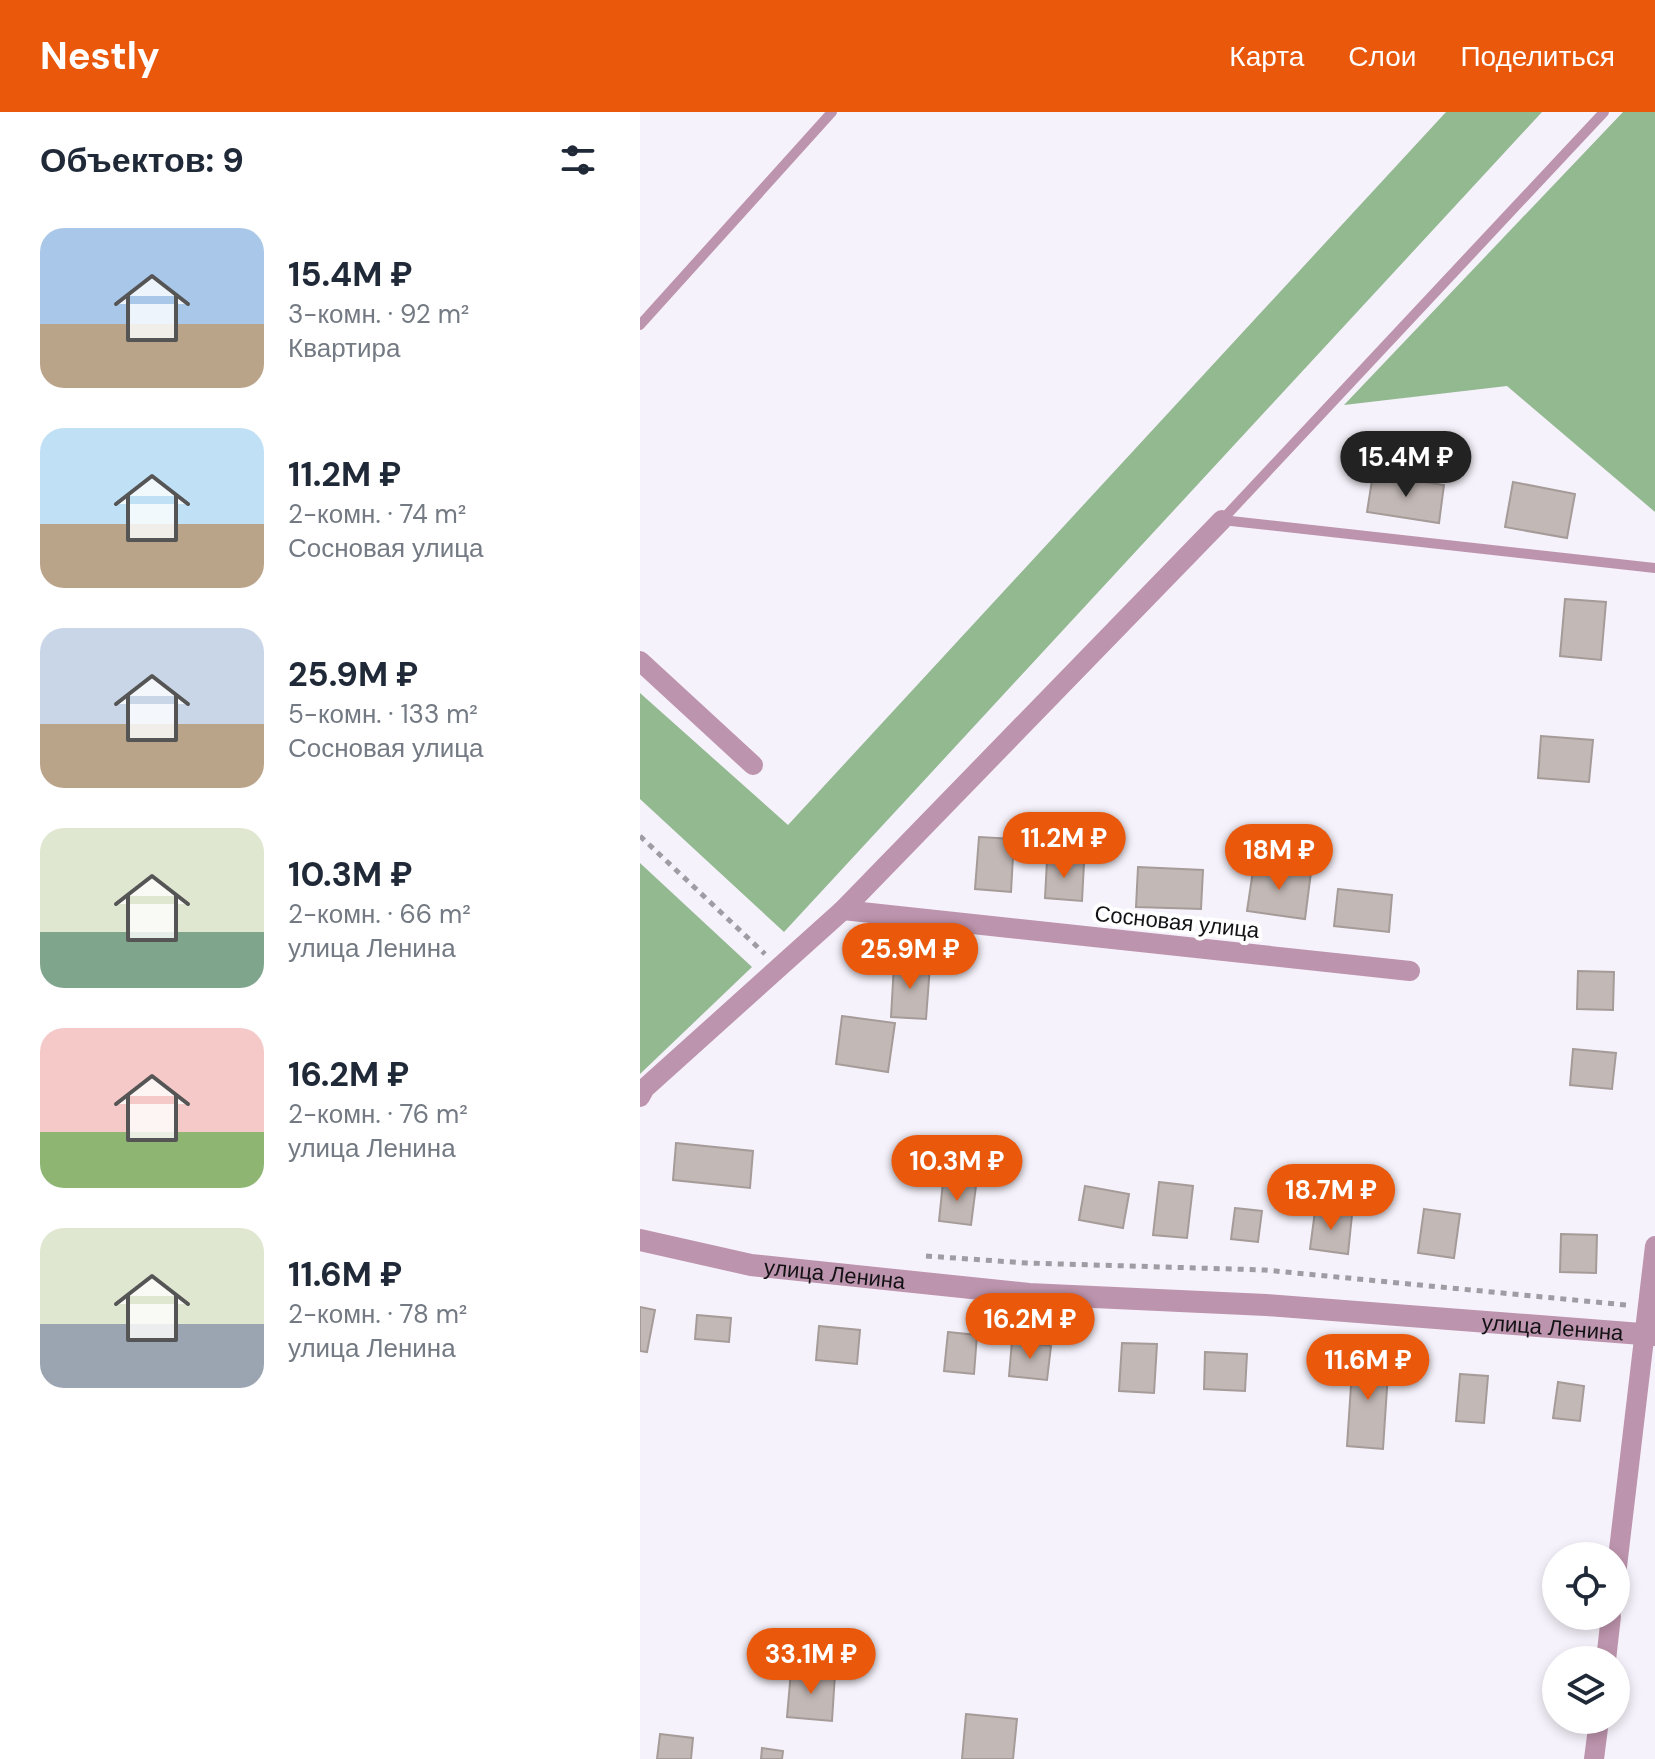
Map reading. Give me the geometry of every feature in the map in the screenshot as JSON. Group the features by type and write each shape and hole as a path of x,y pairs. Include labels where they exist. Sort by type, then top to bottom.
{"street":[{"path":"640,1097 645,1088 843,910 1222,520"},
{"path":"640,661 753,765"},
{"name":"Сосновая улица","path":"843,910 1410,971"},
{"name":"улица Ленина","path":"640,1240 751,1265 1029,1294 1266,1305 1650,1335"},
{"path":"1621,1542 1650,1335 1648,1307 1655,1246"},
{"path":"1594,1759 1597,1734"}],"lane":[{"path":"640,325 832,112"},
{"path":"1222,520 1604,112"},
{"path":"1222,520 1655,568"}],"path":[{"path":"640,836 779,967"},
{"path":"914,1256 1027,1263 1265,1270 1648,1307"}],"green space":[{"path":"1446,112 1542,112 784,932 640,799 640,693 788,825"},
{"path":"1623,112 1655,112 1655,512 1507,386 1344,405"},
{"path":"640,863 752,967 640,1074"}],"building":[{"path":"1373,474 1444,485 1439,523 1367,512"},
{"path":"1513,482 1575,494 1567,538 1505,527"},
{"path":"1565,599 1606,602 1601,660 1560,656"},
{"path":"1541,736 1593,740 1589,782 1538,778"},
{"path":"979,837 1014,839 1011,892 975,889"},
{"path":"1047,860 1084,863 1082,901 1045,898"},
{"path":"1254,864 1311,872 1305,919 1247,911"},
{"path":"1138,867 1203,870 1201,909 1136,907"},
{"path":"1338,889 1392,895 1389,932 1334,926"},
{"path":"894,964 930,966 926,1019 891,1017"},
{"path":"1578,971 1614,972 1613,1010 1577,1009"},
{"path":"842,1016 895,1023 888,1072 836,1064"},
{"path":"1573,1049 1616,1053 1612,1089 1570,1085"},
{"path":"676,1143 753,1151 750,1188 673,1180"},
{"path":"943,1182 976,1186 971,1225 939,1221"},
{"path":"1159,1182 1193,1186 1187,1238 1153,1235"},
{"path":"1085,1186 1129,1194 1123,1228 1079,1220"},
{"path":"1235,1208 1262,1211 1258,1242 1231,1239"},
{"path":"1424,1209 1460,1214 1454,1258 1418,1253"},
{"path":"1315,1211 1352,1215 1348,1254 1310,1249"},
{"path":"1561,1234 1597,1235 1596,1273 1560,1272"},
{"path":"640,1307 655,1310 647,1352 640,1351"},
{"path":"697,1315 731,1318 729,1342 695,1339"},
{"path":"819,1326 860,1330 857,1364 816,1360"},
{"path":"948,1332 977,1335 974,1374 944,1371"},
{"path":"1012,1341 1051,1346 1047,1380 1009,1376"},
{"path":"1122,1343 1157,1344 1154,1393 1119,1391"},
{"path":"1205,1352 1247,1354 1245,1391 1204,1389"},
{"path":"1353,1355 1389,1358 1383,1449 1347,1446"},
{"path":"1460,1374 1488,1376 1484,1423 1456,1421"},
{"path":"1558,1382 1584,1386 1580,1421 1553,1418"},
{"path":"791,1671 835,1674 832,1721 787,1717"},
{"path":"966,1714 1017,1719 1013,1759 962,1759"},
{"path":"660,1734 693,1738 691,1759 657,1759"},
{"path":"762,1748 783,1751 782,1759 761,1759"}]}
